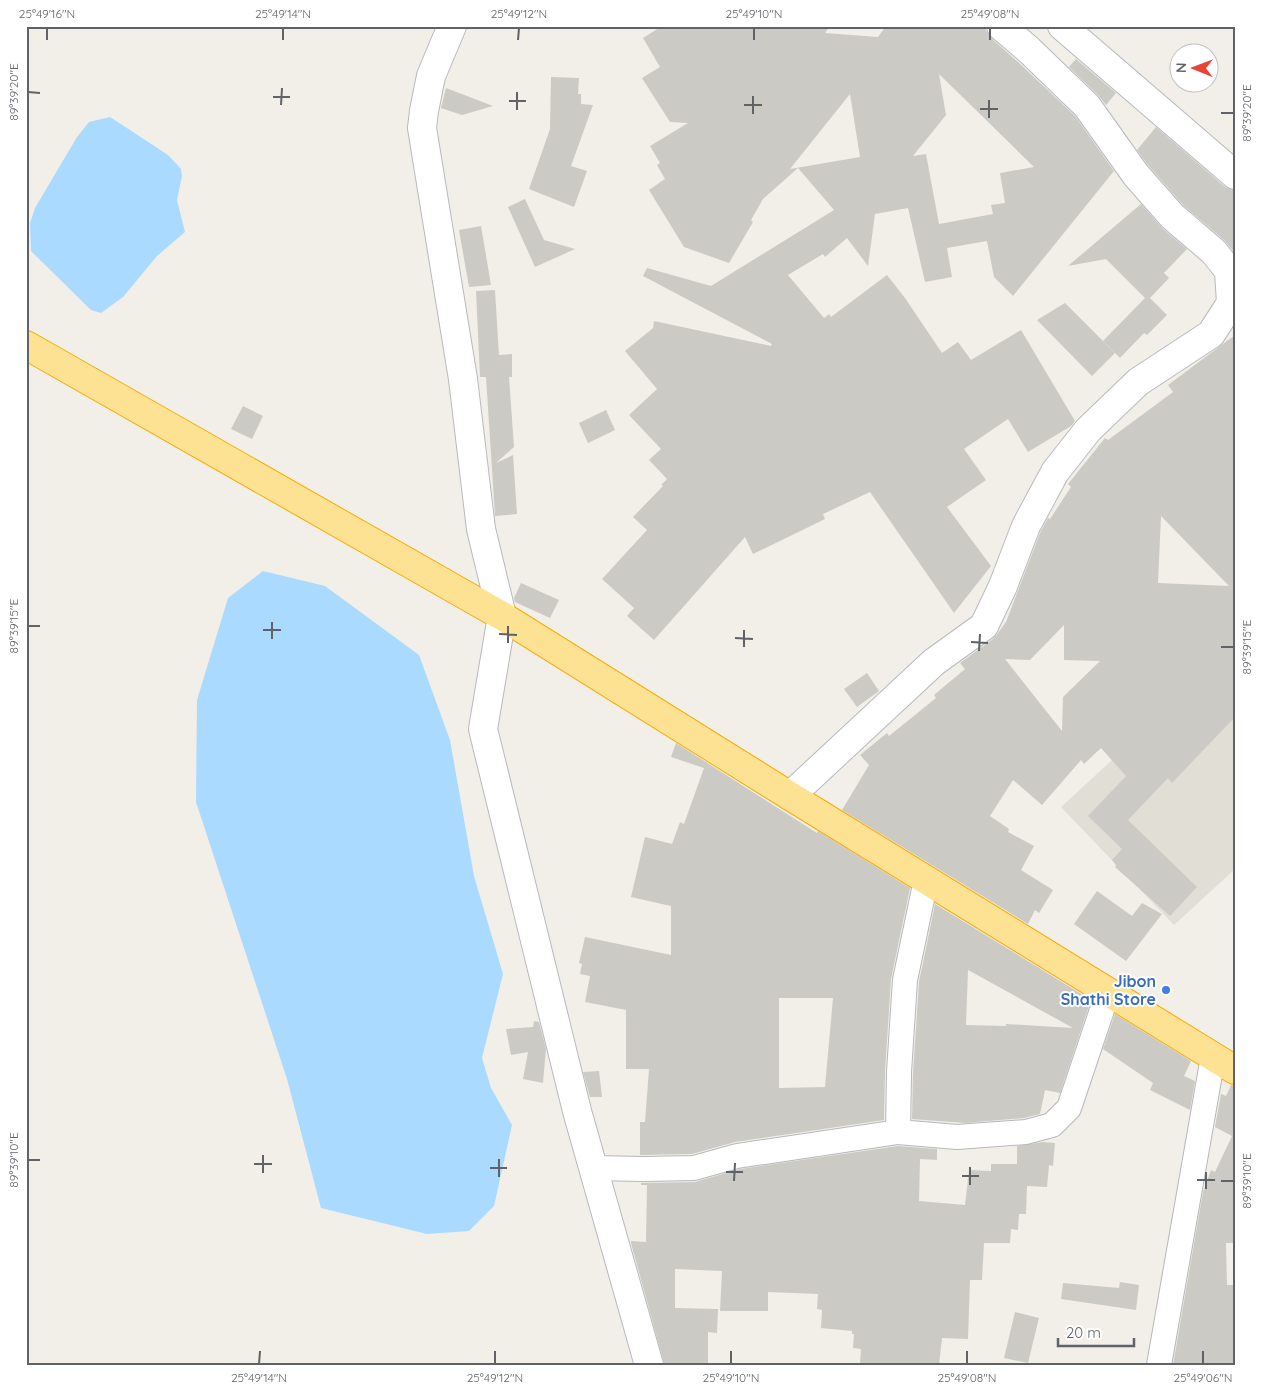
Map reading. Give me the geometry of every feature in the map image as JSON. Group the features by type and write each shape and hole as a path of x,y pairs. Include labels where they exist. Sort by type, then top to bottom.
{"highway":[{"path":"26,345 502,616 1224,1063"}],"street":[{"path":"452,26 431,76 422,128 463,379 480,529 502,616 483,729 593,1168 649,1365"},
{"path":"790,796 934,662 984,626 1004,586 1026,526 1055,472 1088,430 1138,382 1211,334 1231,303 1229,271 1214,252 1172,216 1136,175 1086,106 1029,50 1001,26"},
{"path":"1062,26 1235,175"},
{"path":"898,1132 899,1072 905,980 926,880"},
{"path":"593,1168 694,1168 737,1156 898,1132 957,1137 1026,1132 1052,1125 1069,1108 1108,992"},
{"path":"1159,1365 1224,1063"}],"shaded area":[{"path":"1235,647 1235,869 1174,925 1061,807"}],"water":[{"path":"110,117 168,155 181,169 182,176 177,200 185,232 157,256 123,297 101,313 91,310 31,251 30,223 35,208 77,137 89,122"},
{"path":"263,571 325,586 419,655 450,740 474,876 503,974 482,1058 491,1088 512,1125 494,1206 469,1231 427,1234 321,1208 287,1079 196,802 197,700 228,598"}],"building":[{"path":"662,26 830,26 825,33 878,37 886,26 983,26 991,38 1075,116 1114,171 1013,296 994,277 987,241 947,248 952,277 925,282 908,208 875,214 868,266 847,238 825,257 823,254 788,275 824,318 829,314 831,317 887,275 942,353 958,342 971,360 1021,330 1075,421 1071,426 1028,452 1008,419 964,449 986,480 947,507 991,566 954,613 870,492 823,514 825,519 753,554 745,537 654,640 627,616 634,608 602,579 647,530 633,517 663,486 661,485 667,479 649,460 661,449 629,415 657,389 625,351 653,328 654,321 771,346 772,344 643,276 647,268 711,286 834,210 798,168 763,199 751,220 753,222 729,263 684,247 649,190 665,179 657,165 660,163 650,146 688,123 670,122 642,78 660,67 643,38","holes":["939,74 1034,167 1000,173 1005,203 991,205 993,214 939,224 926,154 913,156 946,115","850,94 860,157 790,169"]},
{"path":"1076,59 1116,93 1106,105 1069,67"},
{"path":"551,77 579,78 578,94 581,94 581,104 593,105 571,166 587,171 574,207 529,189 550,129"},
{"path":"446,88 493,106 462,115 441,108"},
{"path":"1156,127 1225,187 1235,191 1235,253 1224,240 1183,205 1137,150"},
{"path":"525,199 544,240 575,249 535,267 508,207"},
{"path":"1141,204 1162,228 1187,249 1164,273 1169,278 1150,298 1167,315 1147,335 1144,333 1120,358 1103,341 1145,298 1106,259 1068,266"},
{"path":"481,226 491,285 469,287 459,230"},
{"path":"495,290 499,355 512,354 512,377 509,377 514,447 496,463 513,455 517,514 495,516 486,377 480,377 476,291"},
{"path":"1065,303 1115,353 1092,376 1037,320"},
{"path":"1235,335 1235,717 1172,783 1168,778 1128,820 1197,887 1170,916 1115,867 1116,865 1112,860 1122,849 1088,816 1126,776 1101,748 1084,764 1081,760 1042,805 1013,780 990,816 1009,829 1008,832 1034,846 1021,870 1053,890 1039,913 1035,910 1028,924 842,810 869,765 860,755 887,733 889,736 936,698 934,695 965,669 960,663 993,639 998,633 1006,622 1040,533 1048,518 1050,519 1071,487 1068,484 1105,438 1108,440 1173,392 1168,385","holes":["1161,516 1229,586 1158,583","1064,625 1064,660 1100,661 1063,697 1062,731 1005,659 1030,660"]},
{"path":"243,406 263,416 252,439 231,429"},
{"path":"606,410 615,430 588,443 579,423"},
{"path":"521,583 559,600 550,618 515,602 514,598"},
{"path":"867,673 879,691 857,707 844,689"},
{"path":"676,743 817,833 818,831 910,888 891,979 884,1120 735,1142 692,1154 640,1155 640,1122 645,1122 649,1069 626,1069 626,1010 585,1002 590,976 580,974 582,964 579,963 585,937 671,955 671,906 631,897 645,837 672,844 680,822 684,824 704,768 671,757","holes":["779,998 833,998 825,1087 779,1088"]},
{"path":"1097,891 1132,916 1142,903 1162,914 1126,961 1074,924"},
{"path":"935,904 1091,1000 1060,1093 1045,1090 1040,1114 1024,1118 965,1123 912,1119 919,982","holes":["968,970 1073,1028 1006,1024 1006,1026 966,1025"]},
{"path":"1115,1014 1191,1061 1184,1076 1195,1081 1190,1110 1150,1090 1153,1083 1103,1049"},
{"path":"534,1021 539,1022 546,1049 543,1083 523,1079 528,1052 511,1055 506,1029 533,1027"},
{"path":"599,1071 602,1097 590,1097 583,1072"},
{"path":"1231,1085 1235,1086 1235,1243 1226,1243 1227,1285 1235,1285 1235,1365 1173,1365 1203,1192 1211,1170 1215,1172 1232,1136 1215,1127 1221,1094 1226,1096"},
{"path":"1043,1142 1055,1143 1053,1166 1049,1165 1047,1187 1027,1186 1026,1214 1019,1214 1018,1230 1011,1229 1010,1243 984,1243 982,1280 970,1280 968,1339 942,1338 939,1365 860,1364 861,1349 853,1348 854,1334 852,1334 852,1331 821,1328 822,1310 817,1309 818,1294 768,1292 768,1311 720,1311 722,1271 675,1269 675,1308 718,1309 717,1333 708,1332 708,1365 664,1363 631,1243 631,1241 646,1242 647,1185 641,1185 641,1183 695,1182 740,1169 898,1146 937,1149 937,1160 920,1159 919,1201 965,1205 969,1170 991,1171 991,1164 1017,1164 1017,1146"},
{"path":"1120,1282 1139,1285 1136,1310 1061,1299 1063,1283 1119,1288"},
{"path":"1015,1312 1039,1318 1028,1363 1004,1358"}],"place":[{"name":"Jibon Shathi Store","path":"1166,990"}]}
